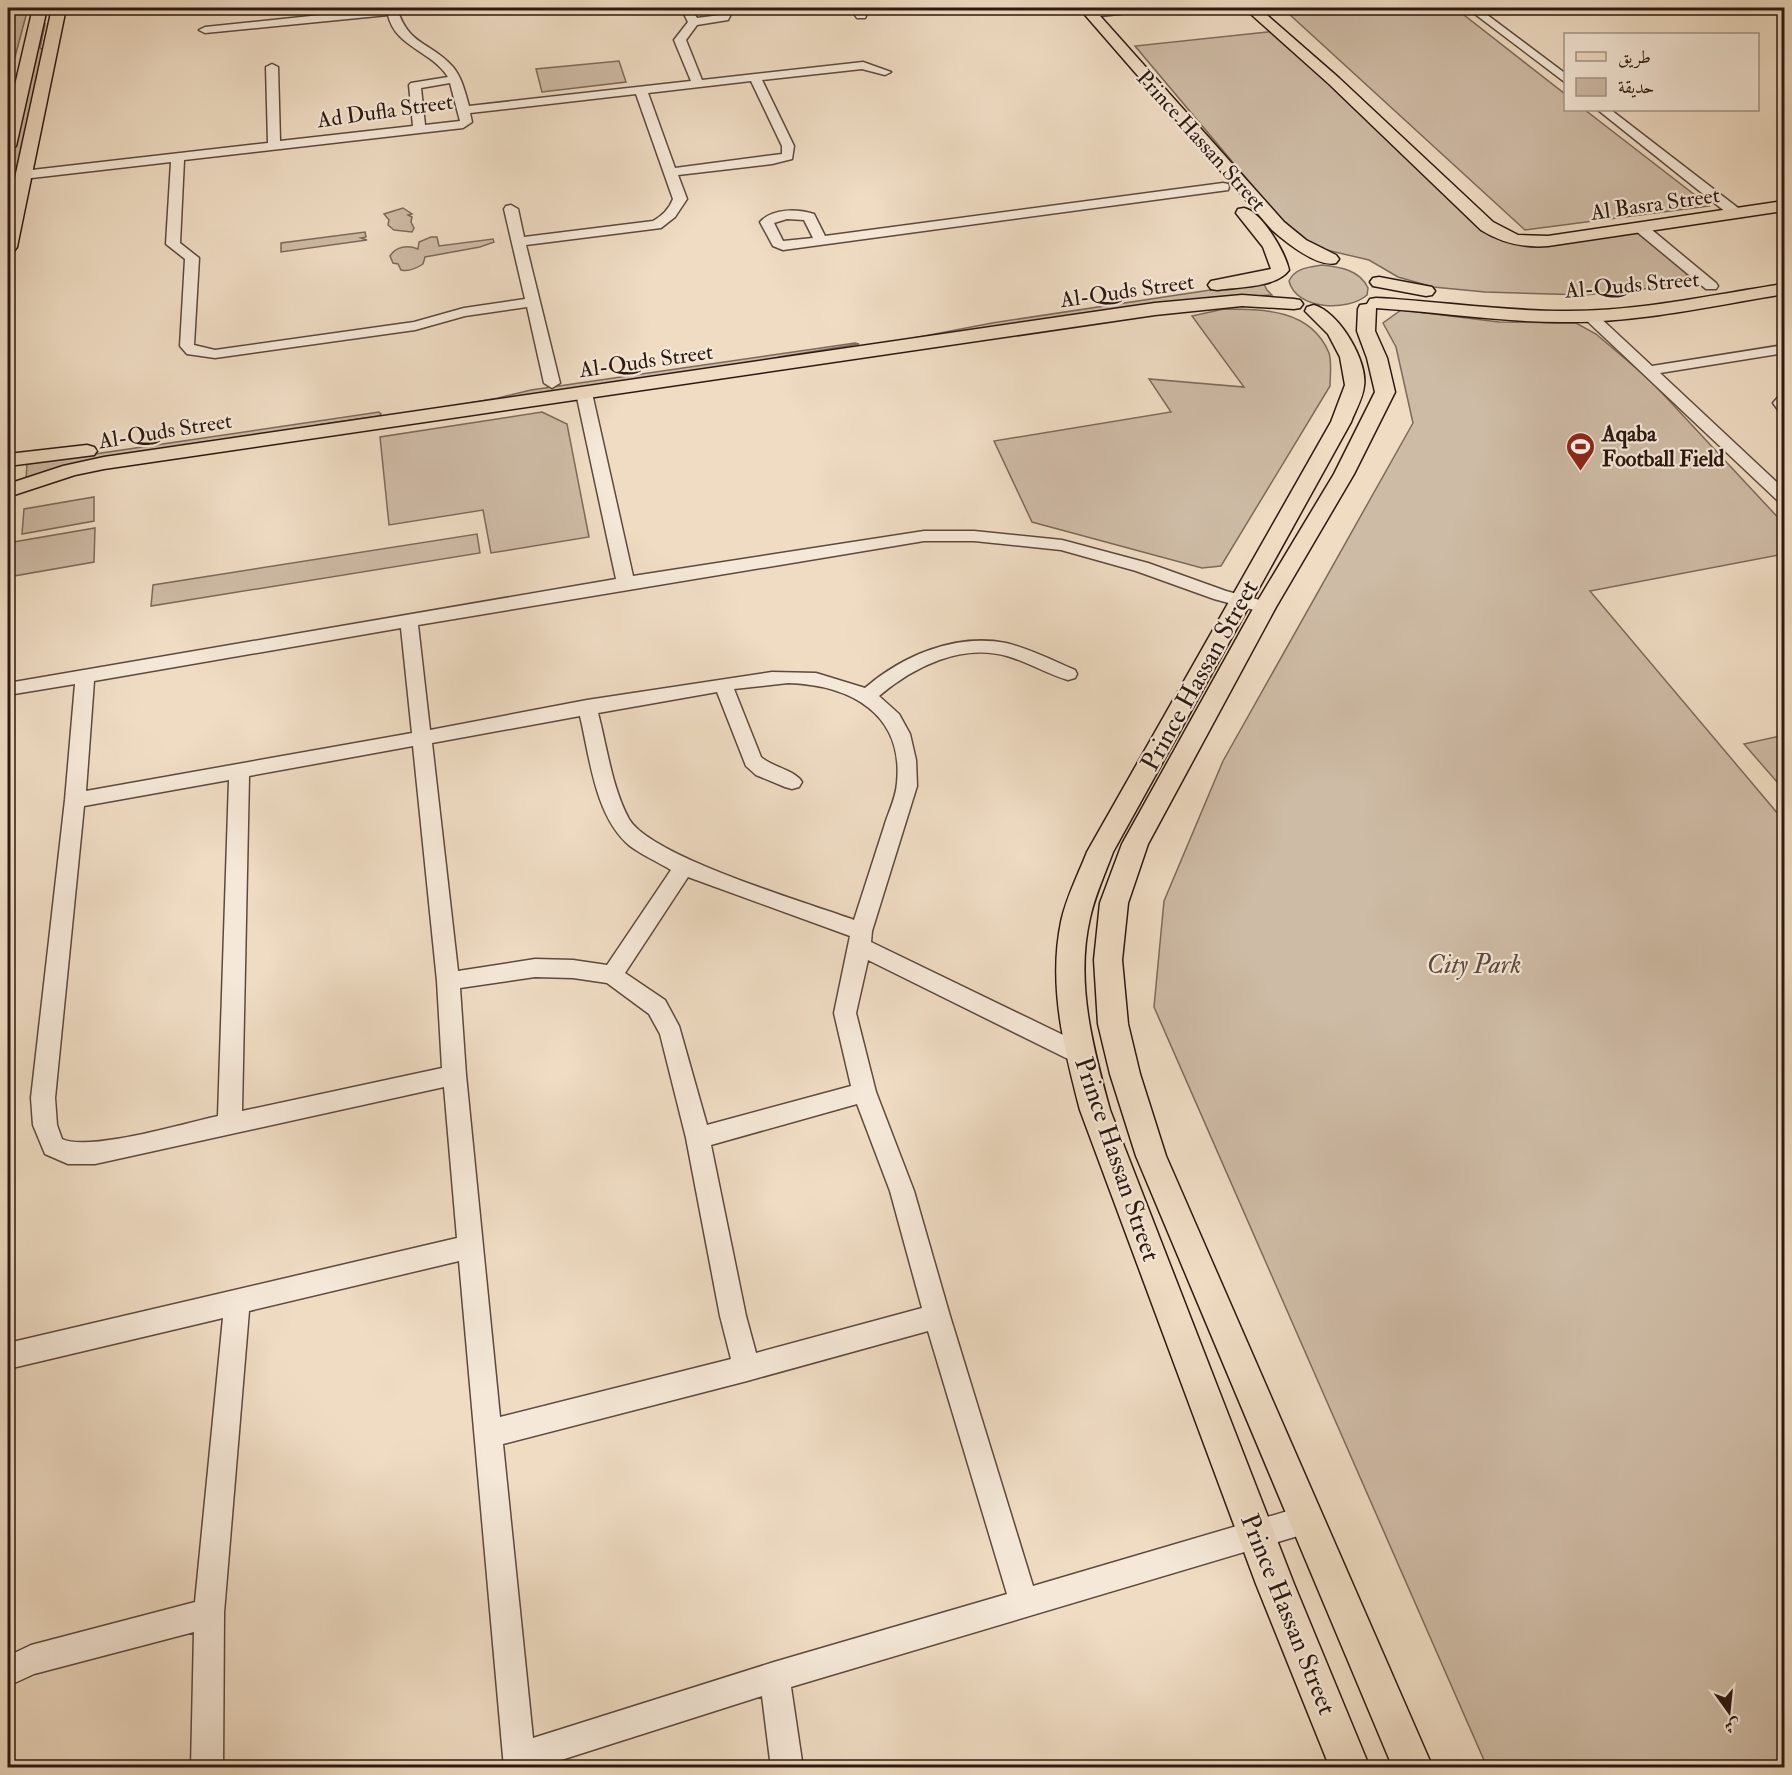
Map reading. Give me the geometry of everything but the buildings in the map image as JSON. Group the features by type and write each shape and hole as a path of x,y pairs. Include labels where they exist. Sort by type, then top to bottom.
{"main road":[{"path":"8,146 12,112 40,8"},
{"name":"Prince Hassan Street","path":"1068,8 1271,246 1279,259 1279,271 1274,281 1276,289 1336,331 1350,357 1354,385 1341,422 1135,844 1114,903 1108,960 1113,1024 1125,1074 1151,1156 1413,1767"},
{"path":"1251,8 1334,81"},
{"name":"Prince Hassan Street","path":"1089,11 1278,226 1300,244 1330,259"},
{"path":"1271,12 1323,66 1334,81"},
{"path":"36,23 57,14"},
{"path":"8,247 57,14"},
{"path":"1117,66 1134,64"},
{"name":"Al Basra Street","path":"1334,81 1487,226 1504,237 1532,242 1785,206"},
{"path":"1330,259 1357,266 1379,282"},
{"name":"Al-Quds Street","path":"417,410 584,393 1244,282 1301,261 1330,259"},
{"name":"Al-Quds Street","path":"1379,282 1440,293 1496,298 1576,300 1640,296 1785,274"},
{"name":"Prince Hassan Street","path":"1350,1767 1275,1584 1095,1110 1080,1054 1070,973 1075,921 1100,852 1252,604 1344,474 1385,392 1377,358 1366,331 1371,306 1381,297 1382,289 1379,282"},
{"name":"Al-Quds Street","path":"8,491 70,470 104,463 417,410 552,383 1204,303 1252,299 1274,300 1336,314 1371,306 1413,304 1494,312 1590,316 1785,289"},
{"name":"Al-Quds Street","path":"8,460 384,415"},
{"path":"8,471 8,483"}],"street":[{"path":"686,8 694,22"},
{"path":"698,84 680,40 694,22 724,18 727,12 725,8"},
{"path":"1089,11 1147,8"},
{"path":"1472,8 1564,78"},
{"path":"205,30 392,9 395,22 403,35 449,69 455,79 464,110"},
{"name":"Ad Dufla Street","path":"23,175 463,124 466,122 464,110 863,65 885,72"},
{"path":"272,67 274,146"},
{"path":"670,172 772,160 788,156 788,146 755,78"},
{"path":"418,130 415,85 455,79"},
{"path":"519,242 661,224 680,202 641,91"},
{"path":"1605,111 1737,214"},
{"path":"178,157 173,244 192,258 187,346 192,351 215,354 415,326 464,312 533,302"},
{"path":"821,242 1223,187"},
{"path":"511,209 552,383"},
{"path":"1641,228 1711,286"},
{"path":"1590,316 1785,497"},
{"path":"1648,371 1785,349"},
{"path":"584,393 626,583"},
{"path":"1785,399 1781,403 1785,408"},
{"path":"8,689 626,583 924,536 974,536 1062,545 1142,567 1252,604"},
{"path":"409,620 448,981 454,1075 487,1434 520,1762 774,1677 1308,1519"},
{"path":"866,697 894,674 914,663 938,654 970,649 1001,649 1030,657 1068,674"},
{"path":"85,676 75,800 43,1098 45,1125 53,1146 68,1153 95,1153 454,1075"},
{"path":"75,800 723,684 788,677 817,680 850,688 866,697 892,719 902,739 908,761 907,786 860,939 845,1013 864,1092 903,1191 937,1316 1024,1603"},
{"path":"723,684 753,761 763,770 792,782"},
{"path":"587,707 609,795 622,825 638,841 684,867 860,939 1080,1054"},
{"path":"230,1123 239,772"},
{"path":"612,975 684,867"},
{"path":"448,981 535,968 573,969 612,975 657,1007 671,1033 698,1138 733,1316 747,1368"},
{"path":"698,1138 864,1092"},
{"path":"8,1356 470,1247"},
{"path":"207,1767 209,1613 237,1301"},
{"path":"487,1434 747,1368 937,1316"},
{"path":"8,1671 31,1660 209,1613"},
{"path":"774,1677 787,1767"}],"green space":[{"path":"8,8 28,8 8,83"},
{"path":"1294,8 1455,8 1564,93 1564,111 1586,111 1709,206 1525,230 1288,13"},
{"path":"45,24 40,48 44,50 8,208 8,165 38,25"},
{"path":"1276,31 1498,236 1532,244 1626,232 1638,233 1687,273 1684,282 1585,295 1485,292 1433,287 1398,277 1369,260 1318,248 1293,234 1135,46"},
{"path":"619,61 626,82 542,92 536,69"},
{"path":"403,208 412,214 408,215 412,217 411,222 414,228 412,232 394,230 388,225 389,220 384,214"},
{"path":"365,232 366,237 361,238 367,240 281,252 281,243"},
{"path":"437,237 439,246 493,239 494,242 480,247 425,257 423,264 410,270 401,270 398,264 393,263 390,256 396,250 406,247 418,249 419,242"},
{"path":"1322,265 1355,273 1368,288 1367,295 1348,304 1336,306 1312,303 1301,298 1289,281 1295,273 1303,269"},
{"path":"1263,282 1272,295 1198,299 893,342 992,323"},
{"path":"1224,309 1270,311 1298,320 1321,338 1329,353 1331,369 1330,386 1221,566 1202,568 1032,522 994,441 1171,412 1149,379 1244,387 1192,316"},
{"name":"City Park","path":"1401,310 1499,322 1576,323 1596,334 1650,380 1784,524 1784,554 1590,591 1784,821 1784,1767 1487,1767 1154,1007 1164,901 1223,761 1413,423 1396,347 1383,323"},
{"path":"859,344 779,357 772,361 418,412 531,390"},
{"path":"379,412 381,414 379,416 317,425 312,428 26,479 27,464"},
{"path":"542,412 567,424 589,537 491,553 483,510 389,525 380,437"},
{"path":"94,497 94,521 22,534 24,509"},
{"path":"95,528 94,562 8,577 8,543"},
{"path":"477,534 480,553 151,606 153,585"},
{"path":"1784,735 1784,790 1744,744"}],"place":[{"name":"Aqaba Football Field","path":"1581,472"}]}
